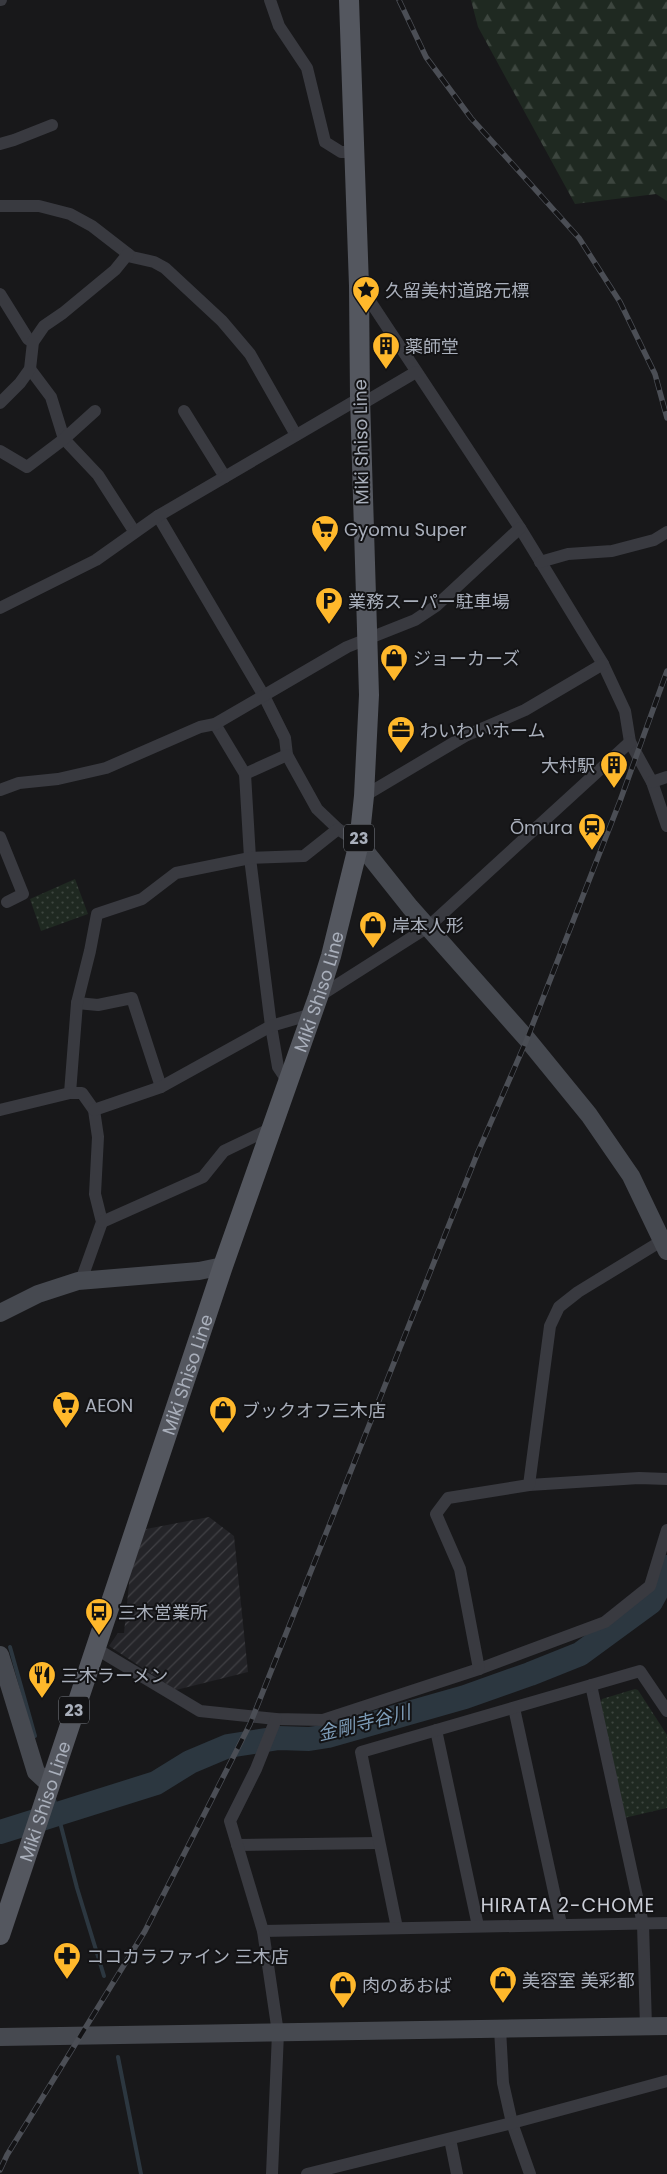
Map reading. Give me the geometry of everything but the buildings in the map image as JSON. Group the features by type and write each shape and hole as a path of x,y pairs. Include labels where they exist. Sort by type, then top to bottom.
{"main road":[{"name":"Miki Shiso Line","path":"0,1935 6,1898 30,1846 223,1266 315,1006 334,947 359,843 364,796 369,695 360,402 359,286 349,0"}],"street":[{"path":"270,0 279,26 307,68 325,142 342,152 353,152"},
{"path":"0,144 52,125"},
{"path":"0,206 39,206 70,214 92,226 132,257 154,262 165,268 222,321 250,354 296,435"},
{"path":"0,403 20,383 30,369 33,342 44,326 63,313 115,270 128,254"},
{"path":"359,286 520,528 603,664 625,712 630,742 652,782 667,826"},
{"path":"0,294 28,339 33,342"},
{"path":"30,369 51,397 64,439 98,475 134,532"},
{"path":"0,608 96,560 158,516 296,435 416,372"},
{"path":"0,451 27,467 64,439 95,411"},
{"path":"184,412 225,477"},
{"path":"158,516 264,696 285,738 287,755 317,809 338,830 359,843 428,927 528,1040 589,1115 631,1176 665,1245 578,1292 559,1307 550,1326 529,1485"},
{"path":"0,790 19,783 58,778 106,768 200,727 215,724 347,646 416,620 436,606 520,528"},
{"path":"540,562 568,554 612,551 654,540 667,532"},
{"path":"364,796 465,736 525,710 603,664"},
{"path":"215,724 245,774 250,858 271,1026 278,1067 288,1082"},
{"path":"94,1110 161,1086 271,1026 315,1006 428,927 630,742"},
{"path":"245,774 287,755"},
{"path":"652,782 667,777"},
{"path":"70,1093 77,1003 97,914 142,899 176,873 250,858 304,856 338,830"},
{"path":"0,838 23,894 7,902"},
{"path":"77,1003 98,1005 132,998 161,1086"},
{"path":"0,1110 70,1093 82,1093 94,1110 98,1137 95,1194 102,1222 84,1275 78,1281"},
{"path":"102,1222 203,1177 224,1151 272,1128"},
{"path":"0,1313 38,1294 78,1281 199,1271 223,1266"},
{"path":"479,1669 460,1568 436,1514 448,1498 529,1485 639,1478 667,1479"},
{"path":"95,1648 200,1711 276,1720 323,1720 479,1669 605,1622 650,1586 667,1530"},
{"path":"0,1655 36,1772 49,1789"},
{"path":"397,1928 378,1843 361,1752 640,1671 667,1711"},
{"path":"591,1685 644,1924 646,2027"},
{"path":"514,1708 561,1924"},
{"path":"272,2174 278,2033 263,1932 230,1821 256,1769 276,1720"},
{"path":"436,1730 478,1926"},
{"path":"237,1845 378,1843"},
{"path":"263,1932 667,1923"},
{"path":"0,2037 667,2026"},
{"path":"500,2029 503,2083 512,2123 530,2174"},
{"path":"313,2173 512,2123 667,2081"},
{"path":"450,2139 457,2174"}],"shaded area":[{"path":"209,1517 234,1536 248,1672 176,1690 109,1646 118,1633 124,1633 130,1574 146,1529"}],"green space":[{"path":"471,0 667,0 667,201 656,194 575,204 478,27"},
{"path":"75,879 88,914 41,931 30,899"},
{"path":"635,1689 638,1690 667,1735 667,1808 624,1818 599,1706 602,1699"}],"waterway":[{"name":"金剛寺谷川","path":"0,1832 156,1783 190,1762 228,1746 279,1738 309,1739 328,1736 465,1697 530,1674 580,1654 651,1602 667,1567"},
{"path":"10,1647 35,1736"},
{"path":"54,1799 77,1888 104,1976"},
{"path":"118,2057 141,2174"}],"railway":[{"path":"399,0 426,57 471,118 579,238 620,302 655,374 667,418"},
{"path":"0,2170 7,2155 145,1931 250,1724 478,1152 527,1039 620,801 667,671"}],"place":[{"name":"久留美村道路元標","path":"366,314"},
{"name":"薬師堂","path":"386,370"},
{"name":"Gyomu Super","path":"325,553"},
{"name":"業務スーパー駐車場","path":"329,625"},
{"name":"ジョーカーズ","path":"394,682"},
{"name":"わいわいホーム","path":"401,754"},
{"name":"大村駅","path":"614,789"},
{"name":"Ōmura","path":"592,851"},
{"name":"岸本人形","path":"373,949"},
{"name":"AEON","path":"66,1429"},
{"name":"ブックオフ三木店","path":"223,1434"},
{"name":"三木営業所","path":"99,1636"},
{"name":"三木ラーメン","path":"42,1699"},
{"name":"ココカラファイン 三木店","path":"67,1980"},
{"name":"美容室 美彩都","path":"503,2004"},
{"name":"肉のあおば","path":"343,2009"}],"district":[{"name":"HIRATA 2-CHOME","path":"568,1905"}]}
